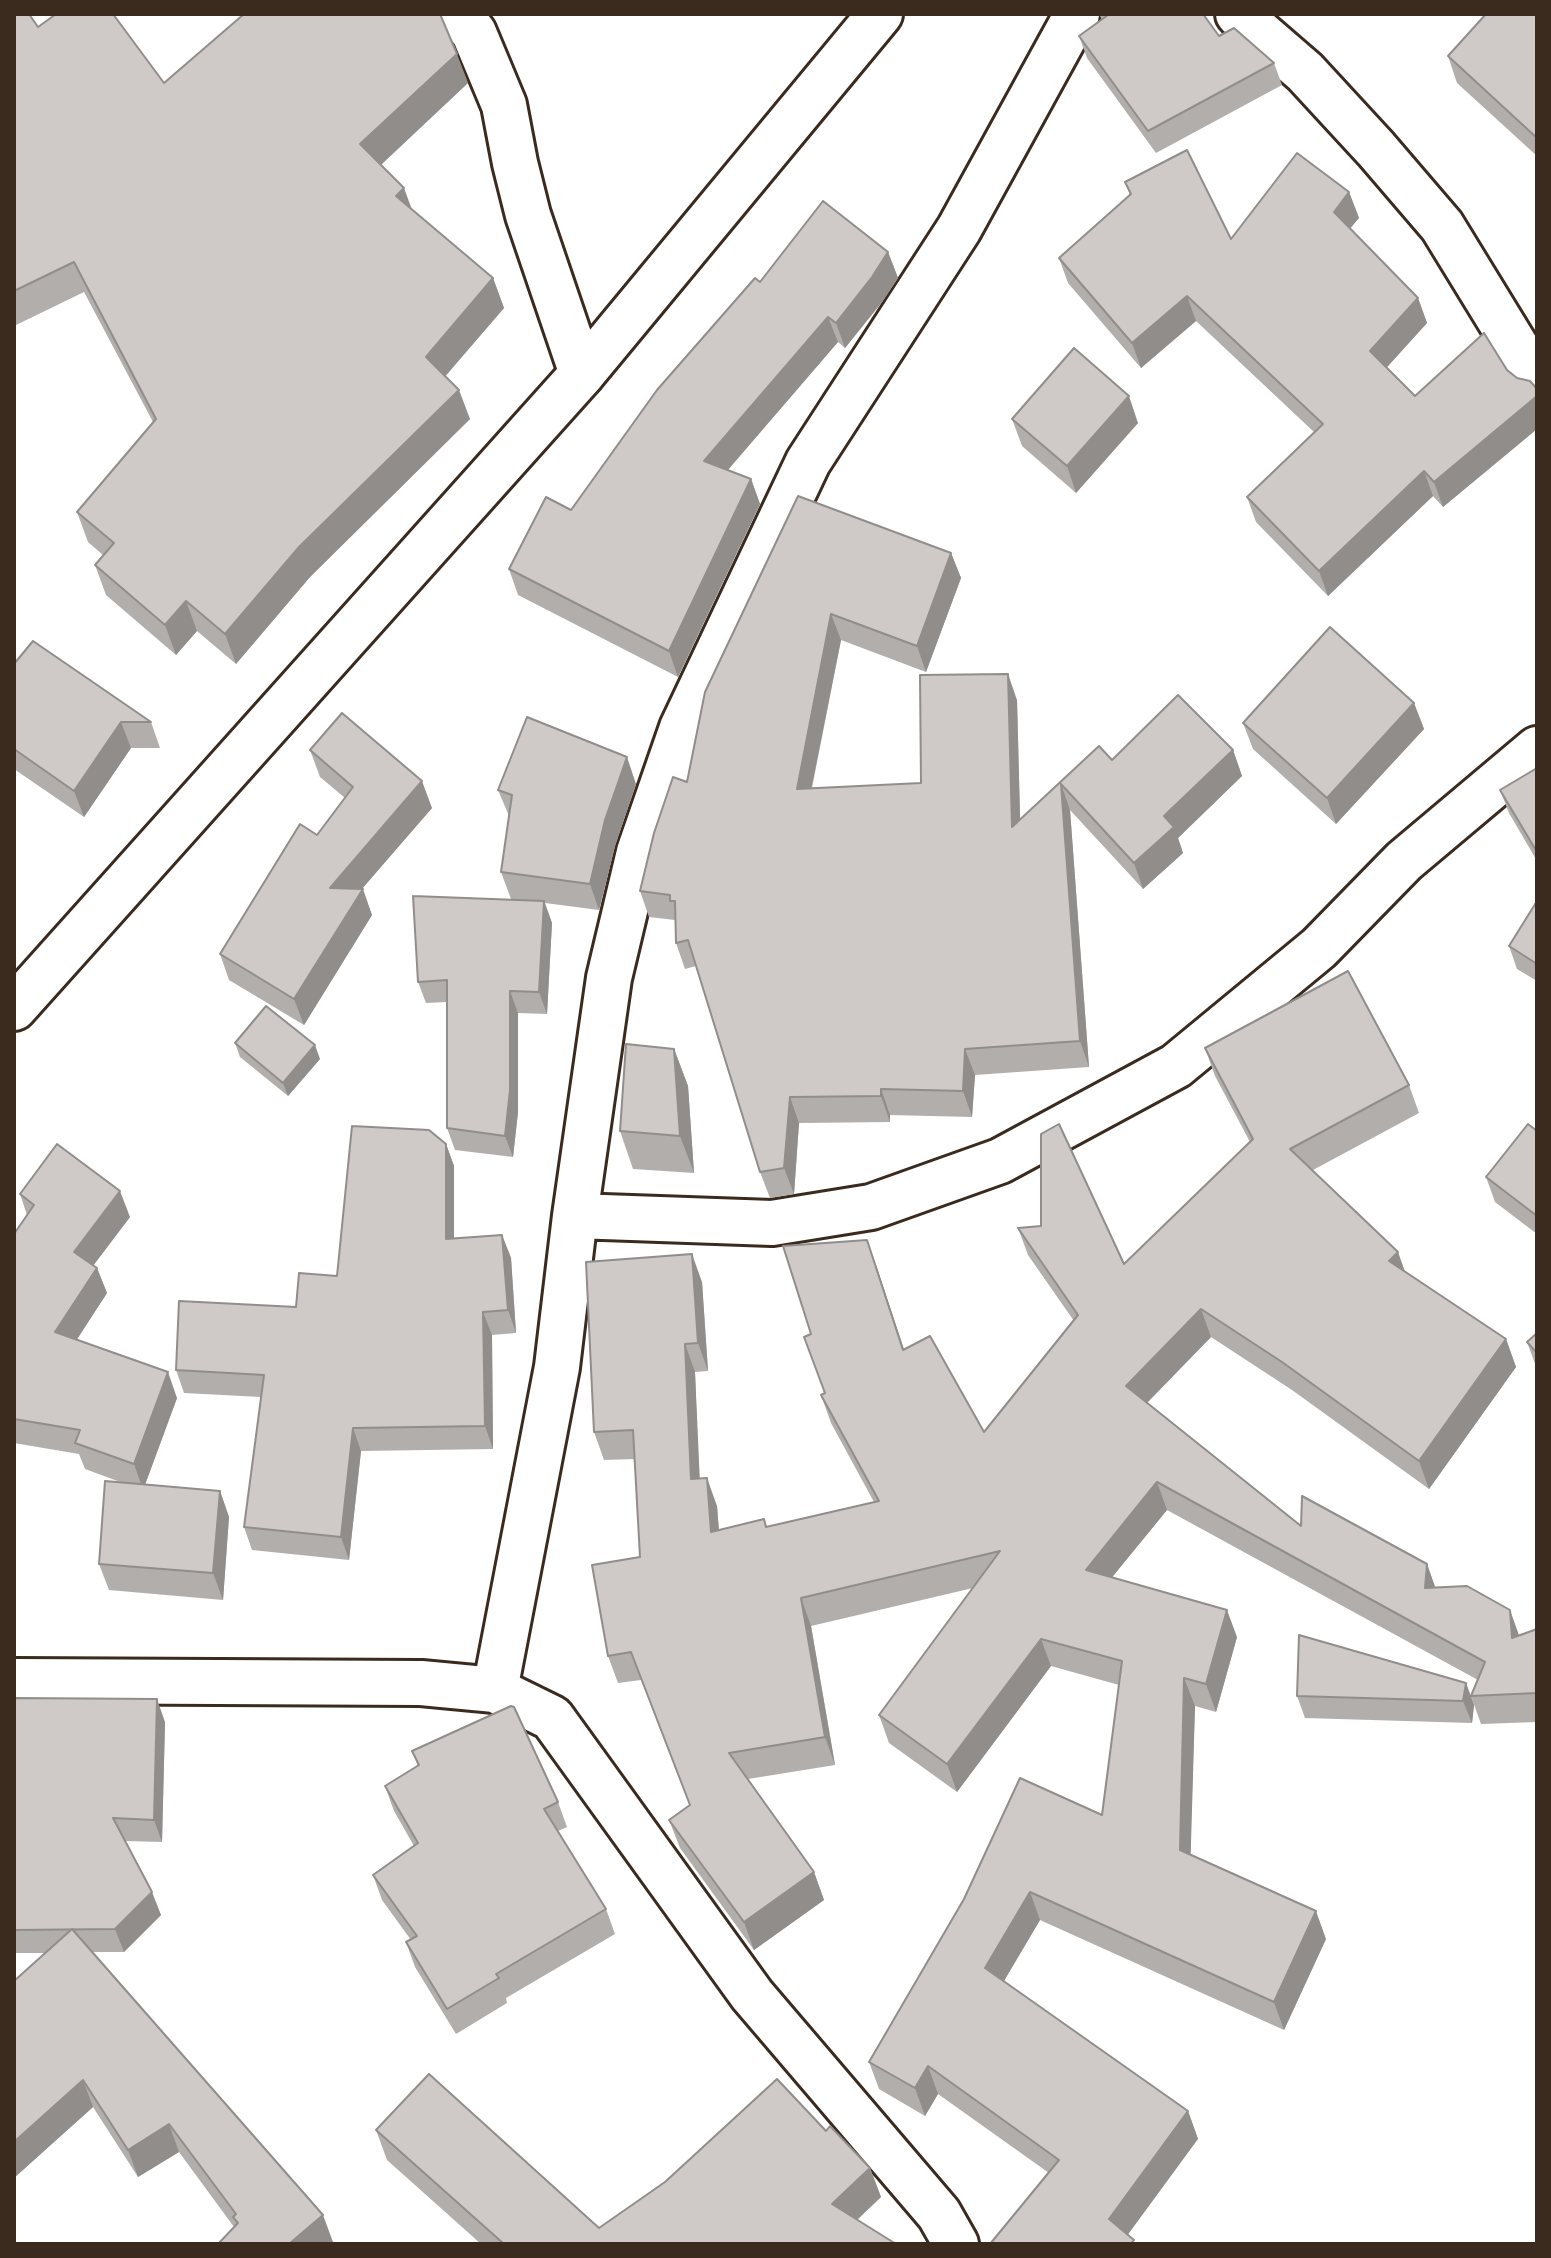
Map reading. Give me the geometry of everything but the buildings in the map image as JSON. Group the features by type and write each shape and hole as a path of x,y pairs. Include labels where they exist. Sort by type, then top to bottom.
{"street":[{"path":"459,14 474,33 504,105 528,215 582,374"},
{"path":"14,1008 582,374 880,14"},
{"path":"495,1690 557,1367 609,978 639,852 682,728 808,462 959,229 1077,14"},
{"path":"1238,14 1305,72 1442,226 1537,381"},
{"path":"575,1216 772,1223 871,1207 1000,1161 1176,1066 1319,948 1404,861 1537,749"},
{"path":"14,1681 421,1683 495,1690 552,1718 752,1995 939,2214 956,2244"}]}
